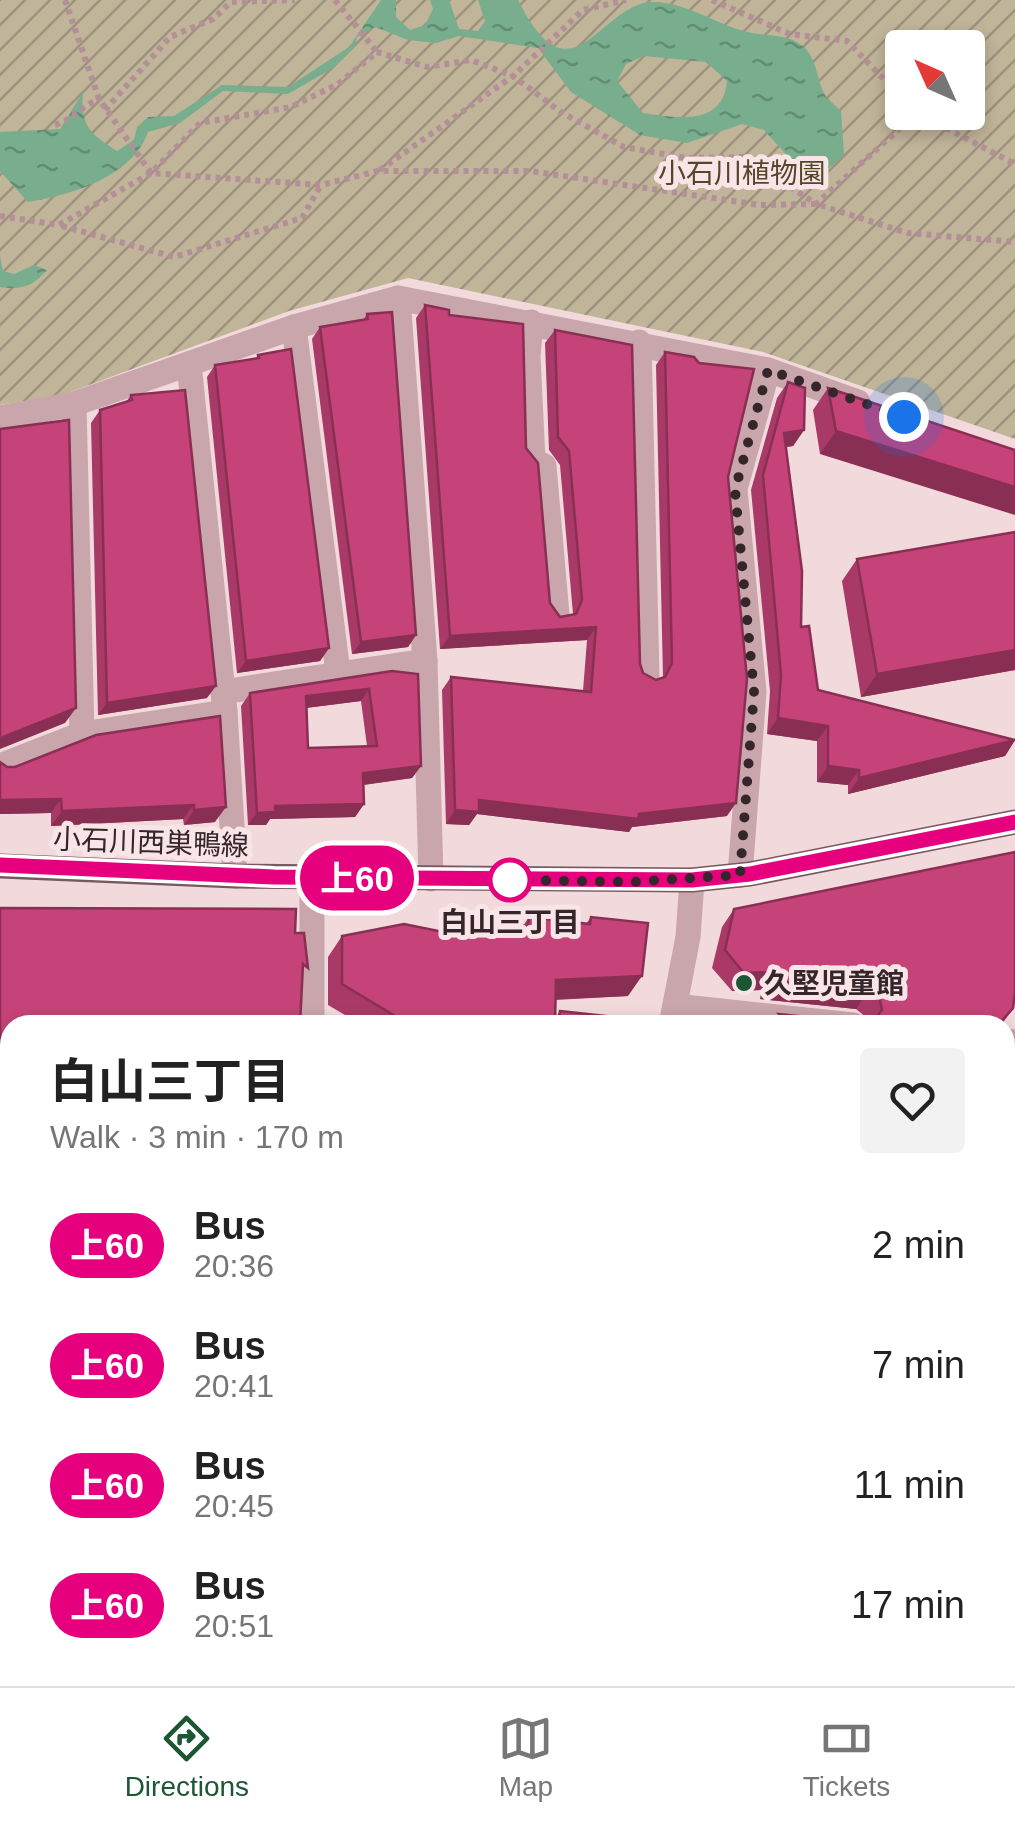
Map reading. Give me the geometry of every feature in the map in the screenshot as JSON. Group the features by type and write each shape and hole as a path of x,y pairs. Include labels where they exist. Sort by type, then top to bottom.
{"main road":[{"name":"小石川西巣鴨線","path":"0,866 312,878 692,880 740,875 1015,822"}],"street":[{"path":"398,298 425,661 431,879"},
{"path":"0,418 74,404 294,327 398,298 768,370 885,411"},
{"path":"532,322 528,356 534,460 544,466 556,615"},
{"path":"294,327 338,672"},
{"path":"639,342 647,677"},
{"path":"189,364 224,702 236,876"},
{"path":"740,875 754,692 735,490 768,370"},
{"path":"74,404 82,734"},
{"path":"0,766 82,734 338,672 425,661"},
{"path":"312,878 312,1015"},
{"path":"673,1015 692,880"}],"path":[{"path":"65,0 99,99 151,173 321,185 378,171 530,171 760,205 816,204 917,112 1015,164"},
{"path":"106,110 170,37 214,19 231,2 296,0"},
{"path":"335,0 377,52 426,67 471,60 513,76 560,112 624,147 686,158 745,157 816,204 908,233 1015,242"},
{"path":"378,171 513,76 583,10 626,0"},
{"path":"712,0 790,34 847,41 885,80"},
{"path":"60,225 151,173 200,123 290,106 338,84 377,52"},
{"path":"56,125 70,121 82,105 99,99"},
{"path":"0,216 60,225 174,257 302,218 321,185"}],"green space":[{"name":"小石川植物園","path":"0,0 1015,0 1015,439 763,352 408,278 289,311 62,395 0,405"}],"water":[{"path":"381,0 396,0 396,17 410,30 425,25 433,9 430,0 449,0 459,29 478,31 485,21 478,0 518,0 537,31 554,46 569,49 584,43 632,8 662,2 804,47 825,95 841,111 844,155 830,167 810,174 803,173 764,130 742,124 687,143 640,135 571,92 538,48 459,36 436,43 408,40 375,27 357,37 355,47 333,68 288,94 223,91 180,123 148,132 129,161 81,188 28,202 0,171 0,132 60,129 83,92 83,113 89,128 117,151 134,140 137,127 148,117 174,116 222,85 288,87 349,47","holes":["644,56 706,62 727,81 717,106 696,116 643,113 617,81 626,64"]},
{"path":"0,256 3,271 14,274 34,265 47,270 26,286 0,287"}],"building":[{"path":"425,305 449,310 449,315 523,324 526,448 538,463 550,603 560,617 576,614 582,600 569,451 558,437 555,330 632,345 640,664 643,673 656,680 665,677 672,663 665,352 694,357 699,363 754,369 728,477 747,679 736,803 639,814 638,819 479,800 479,812 455,810 451,677 591,692 596,627 450,636"},
{"path":"392,312 416,635 361,642 320,327 368,319 367,314"},
{"path":"291,349 329,648 246,661 215,365"},
{"path":"788,382 805,388 804,430 784,433 802,571 801,627 809,626 818,690 1015,740 859,778 859,770 828,766 828,726 778,718 781,675 763,475"},
{"path":"828,388 1015,450 1015,487 836,431"},
{"path":"185,390 216,686 107,703 100,410 132,400 131,395"},
{"path":"69,420 76,708 0,741 0,429"},
{"path":"1015,532 1015,650 877,674 857,559"},
{"path":"392,671 418,674 421,766 363,773 364,804 275,806 275,812 257,813 250,693","holes":["369,689 377,746 308,748 306,696"]},
{"path":"220,716 226,807 62,811 61,799 0,800 0,762 15,767 96,735"},
{"path":"1015,852 1013,1008 1007,1015 878,1015 882,1010 880,1000 868,991 773,981 774,972 744,973 725,950 734,909"},
{"path":"0,908 296,909 295,933 304,933 308,968 303,964 300,1015 0,1015"},
{"path":"529,917 590,924 591,917 648,923 642,976 556,980 555,1015 393,1015 342,984 342,936 404,924 468,937 471,920 528,926"},
{"path":"560,1011 596,1015 559,1015"}],"bus line":[{"name":"上60","path":"0,865 274,877 692,880 750,874 1015,822"}],"place":[{"name":"白山三丁目","path":"510,880"},
{"name":"久堅児童館","path":"744,983"}],"route":[{"path":"510,880 631,882 740,875 754,692 735,490 768,370 904,417"}]}
